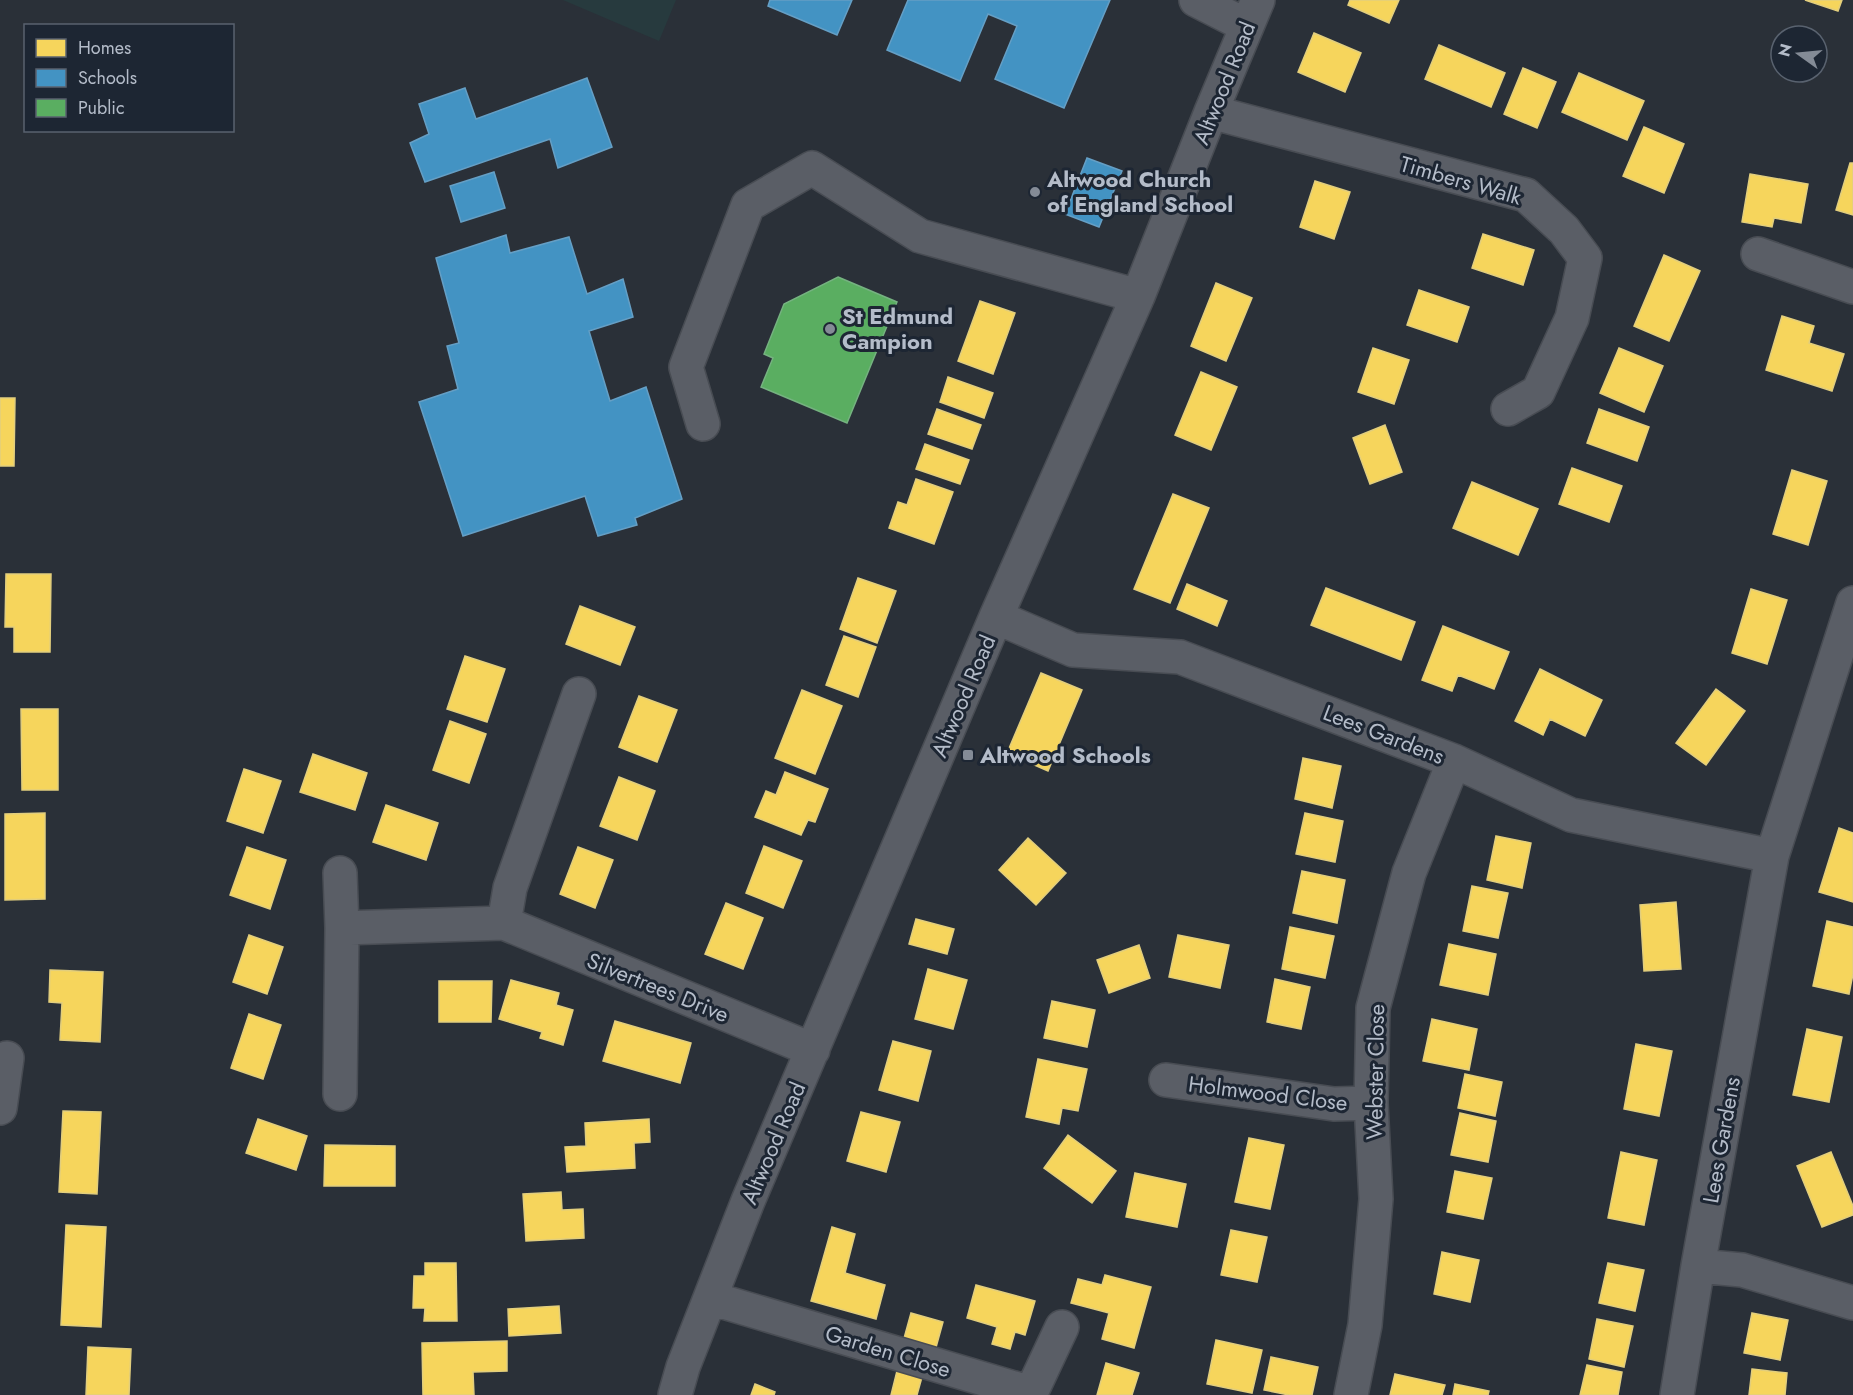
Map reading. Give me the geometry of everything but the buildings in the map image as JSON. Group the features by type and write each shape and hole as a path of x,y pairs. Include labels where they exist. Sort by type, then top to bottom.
{"street":[{"path":"1196,0 1253,13"},
{"name":"Altwood Road","path":"675,1395 683,1367 748,1202 996,617 1138,296 1253,13"},
{"name":"Timbers Walk","path":"1211,112 1526,195 1564,230 1585,258 1572,318 1538,392 1508,409"},
{"path":"703,424 686,367 748,205 812,168 920,236 1138,296"},
{"path":"1758,254 1847,285"},
{"name":"Lees Gardens","path":"1677,1395 1772,856 1853,603"},
{"name":"Lees Gardens","path":"996,617 1073,650 1180,657 1454,761 1571,815 1772,856"},
{"path":"504,923 510,888 579,694"},
{"name":"Webster Close","path":"1352,1395 1365,1324 1376,1199 1371,1103 1373,1008 1409,873 1454,761"},
{"path":"340,873 342,928 340,1094"},
{"name":"Silvertrees Drive","path":"342,928 504,923 813,1050"},
{"path":"0,1108 8,1058"},
{"name":"Holmwood Close","path":"1166,1080 1334,1104 1371,1103"},
{"path":"1698,1266 1742,1270 1853,1303"},
{"name":"Garden Close","path":"710,1298 1034,1394 1062,1327"}],"green space":[{"path":"563,0 676,0 659,41"}],"place":[{"name":"Altwood Church of England School","path":"1035,192"},
{"name":"St Edmund Campion","path":"830,329"},
{"name":"Altwood Schools","path":"968,755"}]}
